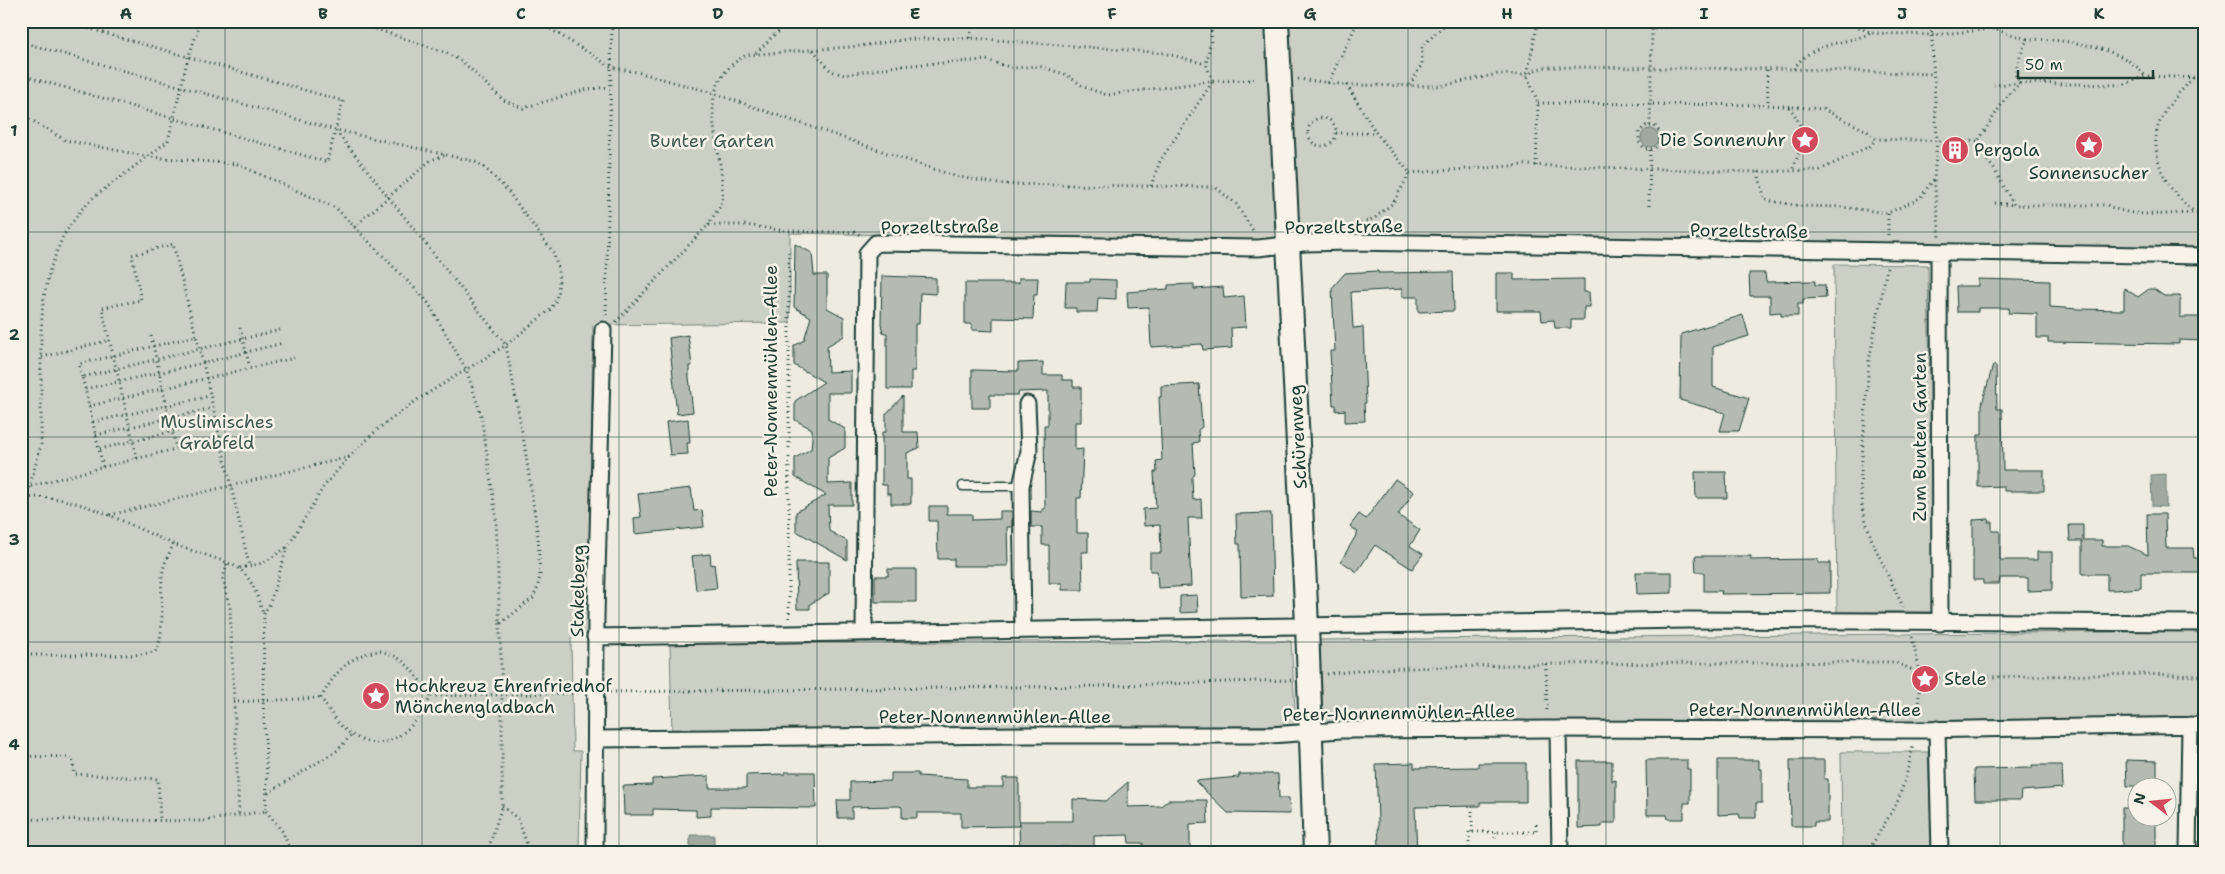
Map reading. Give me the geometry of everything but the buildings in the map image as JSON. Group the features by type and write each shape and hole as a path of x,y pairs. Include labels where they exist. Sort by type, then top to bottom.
{"main road":[{"name":"Schürenweg","path":"1277,21 1307,625 1309,732 1315,853"}],"street":[{"name":"Porzeltstraße","path":"864,631 867,253 876,243 1258,248 1304,243 1350,242 2204,256"},
{"name":"Zum Bunten Garten","path":"1939,252 1940,623"},
{"name":"Stakelberg","path":"595,853 595,637 603,330"},
{"path":"1023,630 1021,486 1029,452 1027,404"},
{"path":"595,637 864,631 1687,620 1909,623 2204,623"},
{"path":"2188,853 2197,725"},
{"name":"Peter-Nonnenmühlen-Allee","path":"596,739 1028,734 1271,735 1309,732 1552,729 1937,729 2197,725"},
{"path":"1552,729 1560,853"},
{"path":"1937,729 1940,853"}],"lane":[{"path":"963,486 1021,486"}],"path":[{"path":"21,74 327,162 343,101 62,21"},
{"path":"21,516 28,497 41,444 43,302 50,269 63,236 81,210 93,198 150,157 168,141 188,58 201,21"},
{"path":"352,21 447,53 463,62 503,100 523,108 588,89 610,87"},
{"path":"538,21 611,68 641,73 713,93 954,176 998,184 1215,187 1226,194 1248,220 1255,235 1258,248"},
{"path":"603,330 606,320 612,21"},
{"path":"756,53 774,35 793,21"},
{"path":"970,38 973,21"},
{"path":"1212,21 1211,40 1206,64 1213,81"},
{"path":"1409,86 1422,64 1422,46 1449,21"},
{"path":"1536,166 1538,103 1527,75 1538,21"},
{"path":"1637,21 1652,28 1779,21"},
{"path":"1845,21 1872,32 1932,34 1993,29 2027,39 2046,39 2108,50 2139,66 2145,76"},
{"path":"1931,21 1937,140 1934,178 1940,232 1939,252"},
{"path":"1328,83 1360,22"},
{"path":"1650,126 1652,28"},
{"path":"1794,69 1800,58 1825,44 1859,38 1872,32"},
{"path":"603,330 621,320 708,225 722,202 721,172 712,124 713,93 737,60 756,53 813,50 908,39 970,38 1164,53 1206,64"},
{"path":"2020,84 2014,72 2027,39"},
{"path":"21,42 336,130 446,154 483,166 501,184 553,252 558,268 559,284 552,308 506,345 418,400 378,429 349,457 324,486 287,548 270,603 264,614"},
{"path":"813,50 832,71 844,75 897,66 986,60 1013,68 1039,66 1066,75 1084,86 1108,94 1213,81 1254,80"},
{"path":"1297,79 1347,85 1440,86 1498,74 1527,75 1537,68 1546,67 1794,69 1933,74"},
{"path":"1767,70 1768,105"},
{"path":"1994,85 2123,85 2145,76 2204,78"},
{"path":"2193,78 2171,102 2159,122 2154,143 2160,168 2168,185 2194,212"},
{"path":"1151,186 1160,161 1213,81"},
{"path":"2014,205 1994,169 1980,150 1978,141 2007,96 2020,84"},
{"path":"1347,85 1376,133 1410,173"},
{"path":"1538,103 1768,105 1823,109 1867,131 1876,139 1950,141"},
{"path":"1788,107 1799,120 1802,140 1799,155 1792,170"},
{"path":"21,114 65,140 150,157 236,164 336,208 427,301 466,369 481,415 496,516 502,694 502,806 487,853"},
{"path":"1320,118 1328,119 1334,125 1336,133 1334,140 1328,145 1320,146 1312,143 1308,136 1308,128 1313,121 1320,118"},
{"path":"1646,126 1650,126 1655,126 1661,134 1661,142 1654,149 1645,149 1639,142 1639,132 1646,126"},
{"path":"336,130 506,345 524,442 538,536 540,576 538,589 533,598 500,624"},
{"path":"1336,133 1376,133"},
{"path":"1410,173 1525,165 1758,172 1820,170 1870,146 1876,139"},
{"path":"1961,141 1978,141"},
{"path":"1649,206 1650,149"},
{"path":"354,227 431,160 446,154"},
{"path":"1758,172 1766,200 1793,205 1842,207 1888,214 1920,198 1934,178"},
{"path":"1350,242 1358,226 1376,217 1392,203 1410,173"},
{"path":"1995,203 2014,205 2107,205 2119,211 2135,213 2204,213"},
{"path":"1888,214 1886,277 1869,361 1860,486 1862,508 1872,541 1909,623"},
{"path":"708,225 746,226 786,231 854,232 876,243"},
{"path":"137,458 102,308 141,300 132,255 173,244 203,363 249,565"},
{"name":"Peter-Nonnenmühlen-Allee","path":"789,249 789,633"},
{"path":"240,328 250,368"},
{"path":"82,377 280,330"},
{"path":"150,336 176,448"},
{"path":"103,467 79,364 196,336"},
{"path":"42,357 110,340"},
{"path":"85,389 283,343"},
{"path":"89,406 294,358"},
{"path":"93,422 210,396"},
{"path":"96,435 213,408"},
{"path":"100,449 216,421"},
{"path":"31,486 220,438"},
{"path":"110,515 349,457"},
{"path":"21,498 28,497 83,505 174,544 240,568 251,580 264,614 263,700 266,811 282,831 292,853"},
{"path":"21,655 67,653 135,655 155,652 159,647 162,575 166,559 174,544"},
{"path":"240,568 263,563 287,548"},
{"path":"227,564 223,579 230,608 239,816"},
{"path":"321,698 333,678 349,661 365,653 380,651 400,658 411,668 430,696"},
{"path":"1546,664 1552,729"},
{"path":"1920,673 1940,678 2203,674 2204,681"},
{"path":"430,696 671,690"},
{"path":"321,698 338,721 352,734 370,742 391,740 409,729 421,714 430,696"},
{"path":"233,702 321,698"},
{"path":"267,794 338,750 352,734"},
{"path":"21,756 72,757 74,774 158,779 160,820"},
{"path":"502,806 518,819 530,853"},
{"path":"1469,853 1469,832 1472,832 1472,809"},
{"path":"21,819 203,821 266,811"},
{"path":"1472,832 1536,832 1536,822"},
{"path":"1495,832 1495,838"}],"green space":[{"path":"21,21 2204,21 2204,250 1307,233 1262,242 790,233 790,323 593,325 588,637 571,638 573,751 581,751 579,853 21,853"},
{"path":"1834,264 1928,265 1933,612 1837,612"},
{"path":"2204,631 2204,719 1324,729 1319,640"},
{"path":"1291,641 1296,725 672,735 670,643"},
{"path":"1841,752 1928,752 1932,853 1842,853"}],"shaded area":[{"path":"1650,129 1656,132 1659,138 1656,144 1650,147 1644,144 1641,138 1644,132"},
{"path":"2166,474 2166,507 2152,506 2151,475"},
{"path":"690,835 714,835 714,850 690,846"}],"place":[{"name":"Die Sonnenuhr","path":"1805,140"},
{"name":"Sonnensucher","path":"2089,145"},
{"name":"Pergola","path":"1955,150"},
{"name":"Stele","path":"1925,679"},
{"name":"Hochkreuz Ehrenfriedhof Mönchengladbach","path":"376,696"}],"park label":[{"name":"Bunter Garten","path":"712,141"},
{"name":"Muslimisches Grabfeld","path":"217,432"}]}
